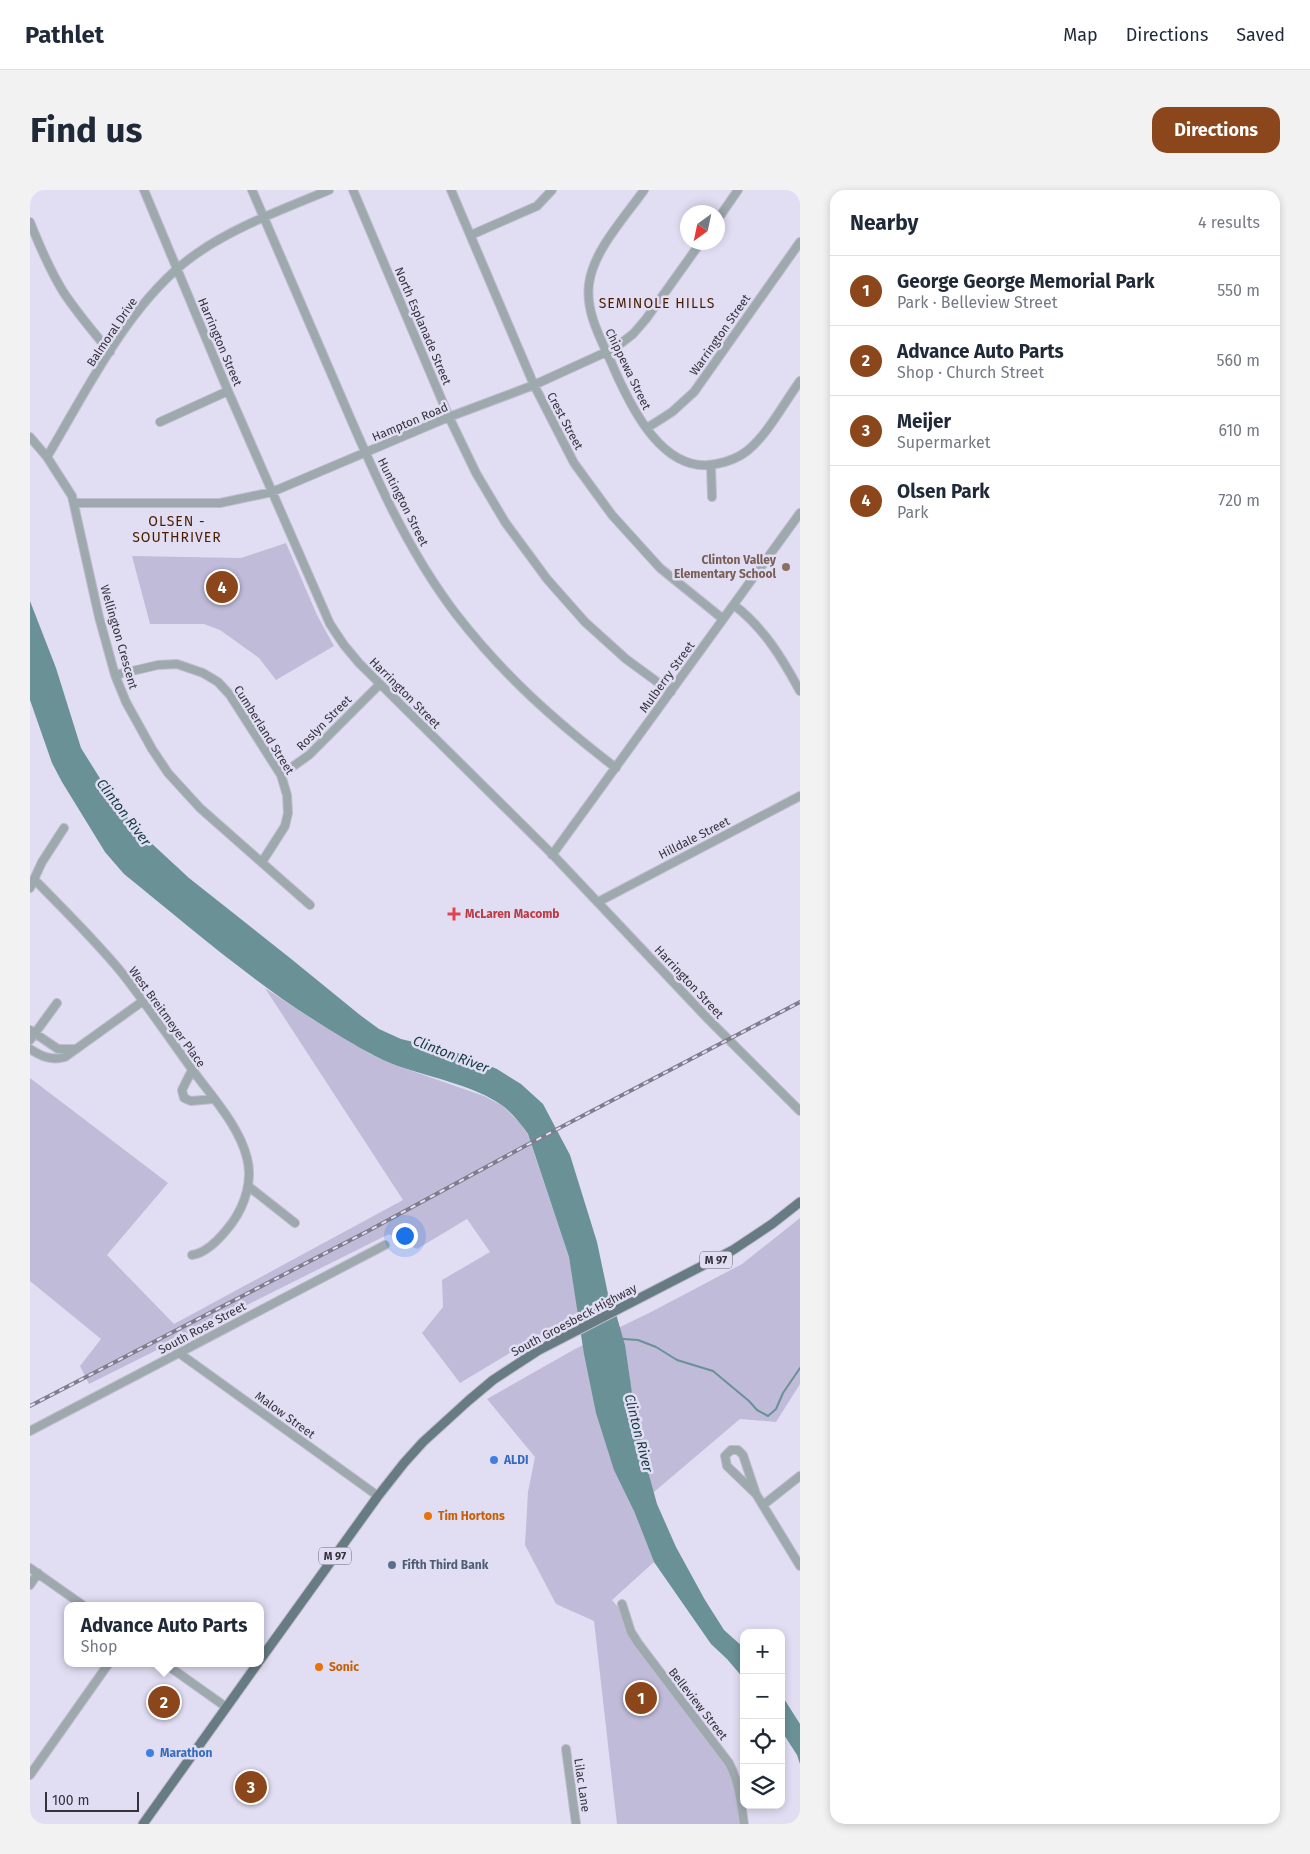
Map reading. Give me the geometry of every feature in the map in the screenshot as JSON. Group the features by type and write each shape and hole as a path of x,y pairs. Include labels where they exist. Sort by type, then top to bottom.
{"main road":[{"name":"South Groesbeck Highway","path":"264,1654 378,1496 404,1463 423,1442 468,1401 512,1367 572,1332 625,1307 733,1250 772,1224 800,1202"},
{"path":"143,1824 255,1667"}],"street":[{"name":"Harrington Street","path":"144,190 228,391 330,624 344,645 380,684 552,854 708,1019 800,1111"},
{"name":"Huntington Street","path":"252,190 378,482 405,536 424,568 467,627 499,664 537,703 568,731 616,768"},
{"name":"Balmoral Drive","path":"47,458 110,352 135,314 155,291 185,262 210,244 329,190"},
{"name":"North Esplanade Street","path":"353,190 449,417 476,473 500,514 519,543 547,578 596,633 626,659 671,692"},
{"name":"Crest Street","path":"451,190 534,385 574,463 612,515 660,568 722,619"},
{"path":"471,235 538,206 552,190"},
{"name":"Chippewa Street","path":"644,190 601,252 592,273 589,290 590,308 595,326 626,394 646,428 663,447 678,458 694,463 711,465 734,458 752,446 800,381"},
{"path":"725,209 738,190"},
{"path":"30,222 43,253 62,289 110,352"},
{"name":"Warrington Street","path":"646,428 672,412 694,392 800,242"},
{"name":"Hampton Road","path":"74,503 220,503 272,492 449,417 534,385 607,352 622,343 640,327 695,250"},
{"path":"160,422 228,391"},
{"name":"Wellington Crescent","path":"30,437 69,490 74,503 99,616 115,674 126,702 152,749 168,773 200,808 310,905"},
{"path":"711,465 712,497"},
{"name":"Mulberry Street","path":"552,854 800,512"},
{"path":"734,605 753,622 772,644 800,691"},
{"name":"Cumberland Street","path":"115,674 168,664 190,667 210,677 230,695 281,775 287,795 288,813 282,832 262,862"},
{"name":"Roslyn Street","path":"281,775 309,755 380,684"},
{"name":"Hilldale Street","path":"598,902 800,796"},
{"path":"30,888 64,828"},
{"name":"West Breitmeyer Place","path":"34,879 99,947 144,1001 229,1120 244,1148 248,1158 248,1186 242,1208 230,1226 206,1249 192,1255"},
{"path":"30,1049 44,1057 53,1059 64,1056 144,1001"},
{"path":"57,1003 32,1035 58,1049 75,1050"},
{"path":"192,1070 182,1090 184,1098 191,1101 214,1099"},
{"path":"248,1186 295,1223"},
{"name":"South Rose Street","path":"30,1431 385,1246"},
{"name":"Malow Street","path":"179,1353 378,1496"},
{"path":"756,1494 727,1466 725,1456 731,1450 738,1450 743,1455 756,1494 800,1566"},
{"path":"762,1505 800,1476"},
{"path":"30,1568 78,1602"},
{"path":"30,1586 38,1574"},
{"name":"Belleview Street","path":"622,1604 634,1637 729,1763 735,1774 744,1824"},
{"path":"30,1775 106,1667"},
{"path":"170,1667 226,1707"},
{"name":"Lilac Lane","path":"566,1749 576,1824"}],"shaded area":[{"path":"286,543 317,615 334,646 276,680 259,658 220,630 204,624 150,624 132,556 241,558"},
{"path":"265,988 370,1054 392,1064 484,1096 503,1106 520,1123 528,1135 569,1257 578,1312 460,1383 422,1333 443,1307 442,1280 490,1252 467,1219 417,1249 389,1234 89,1384 80,1366 101,1339 30,1281 30,1078 168,1183 107,1255 174,1324 403,1200"},
{"path":"800,1218 800,1384 776,1422 740,1419 634,1511 654,1562 612,1600 625,1615 631,1632 729,1763 744,1824 617,1824 594,1621 556,1604 525,1545 528,1492 535,1457 487,1399 575,1349 653,1311 742,1264"}],"water":[{"name":"Clinton River","path":"30,601 56,668 81,748 106,788 136,829 189,878 379,1029 401,1039 455,1052 497,1069 521,1084 543,1104 570,1155 597,1242 608,1294 612,1300 625,1345 644,1457 657,1504 676,1547 705,1600 724,1630 740,1644 740,1674 711,1644 654,1562 634,1511 614,1470 596,1413 584,1354 569,1257 528,1134 520,1123 503,1106 478,1092 390,1063 330,1030 250,975 124,874 105,852 62,782 52,763 30,700"},
{"path":"785,1700 800,1724 800,1764 797,1755 785,1736"}],"waterway":[{"path":"623,1339 638,1340 656,1347 677,1360 713,1371 757,1410 768,1416 776,1409 783,1393 800,1368"}],"railway":[{"path":"30,1406 368,1231 525,1146 800,1002"}],"place":[{"name":"Clinton Valley Elementary School","path":"786,567"},
{"name":"Olsen Park","path":"222,587"},
{"name":"McLaren Macomb","path":"454,914"},
{"name":"ALDI","path":"494,1460"},
{"name":"Tim Hortons","path":"428,1516"},
{"name":"Fifth Third Bank","path":"392,1565"},
{"name":"Sonic","path":"319,1667"},
{"name":"George George Memorial Park","path":"641,1698"},
{"name":"Advance Auto Parts","path":"164,1702"},
{"name":"Marathon","path":"150,1753"},
{"name":"Meijer","path":"251,1787"}],"district":[{"name":"SEMINOLE HILLS","path":"657,303"},
{"name":"OLSEN - SOUTHRIVER","path":"177,530"}]}
